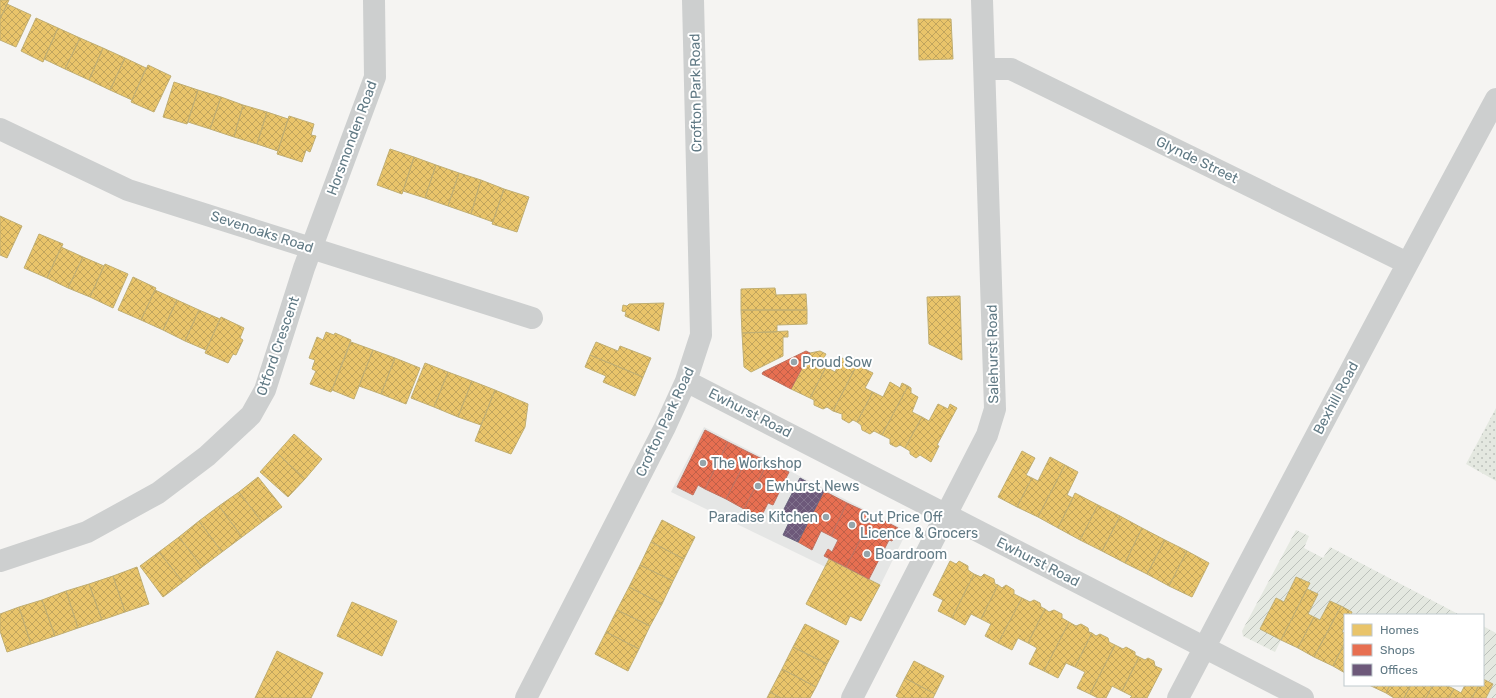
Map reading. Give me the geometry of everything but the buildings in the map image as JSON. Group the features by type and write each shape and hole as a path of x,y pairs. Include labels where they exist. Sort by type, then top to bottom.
{"street":[{"name":"Horsmonden Road","path":"312,248 375,77 374,0"},
{"name":"Crofton Park Road","path":"526,698 665,427 686,381 702,335 693,0"},
{"name":"Salehurst Road","path":"852,698 987,435 995,409 982,0"},
{"name":"Glynde Street","path":"985,69 1011,70 1407,263"},
{"name":"Bexhill Road","path":"1178,698 1407,263 1496,99"},
{"name":"Sevenoaks Road","path":"0,129 128,190 532,318"},
{"name":"Otford Crescent","path":"0,560 87,532 158,493 207,456 251,415 265,390 304,268 312,248"},
{"name":"Ewhurst Road","path":"686,381 1303,698"}],"shaded area":[{"path":"1496,408 1496,481 1466,464"},
{"path":"704,427 907,531 877,592 671,492"},
{"path":"1296,530 1309,536 1304,548 1323,558 1330,547 1458,614 1351,614 1352,612 1330,601 1320,620 1308,614 1318,594 1307,589 1309,583 1297,577 1284,602 1281,640 1275,652 1243,636 1242,631"},
{"path":"1484,627 1496,633 1496,698 1486,698 1493,684 1484,680"}],"place":[{"name":"Proud Sow","path":"794,362"},
{"name":"The Workshop","path":"703,463"},
{"name":"Ewhurst News","path":"758,486"},
{"name":"Paradise Kitchen","path":"826,517"},
{"name":"Cut Price Off Licence & Grocers","path":"852,525"},
{"name":"Boardroom","path":"867,554"}]}
